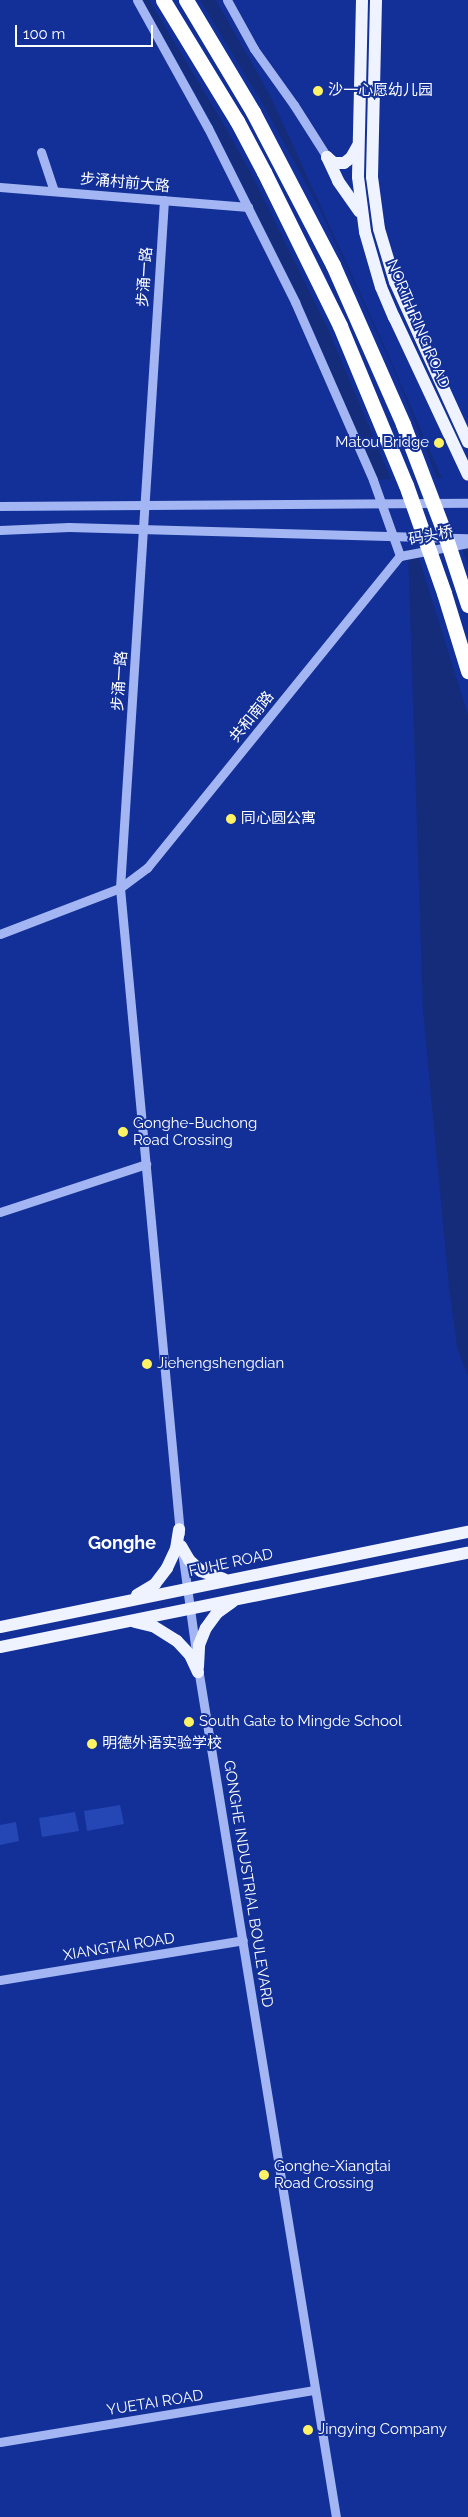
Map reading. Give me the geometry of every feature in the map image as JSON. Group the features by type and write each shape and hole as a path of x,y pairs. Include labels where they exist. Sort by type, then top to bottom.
{"highway":[{"path":"163,0 260,163 340,326 406,484 444,592 468,671"},
{"path":"186,0 253,112 337,274 403,424 468,605"}],"main road":[{"name":"NORTH RING ROAD","path":"362,0 358,147 358,177 362,218 381,287 468,475"},
{"name":"NORTH RING ROAD","path":"376,0 372,157 374,205 379,229 401,296 468,442"},
{"path":"327,158 334,163 344,162 351,158 358,147"},
{"path":"327,158 338,181 353,200 362,218"},
{"path":"122,1602 147,1591 162,1576 172,1559 180,1529"},
{"name":"FUHE ROAD","path":"0,1627 466,1532"},
{"path":"181,1546 189,1560 201,1571 215,1578 237,1578"},
{"path":"0,1647 468,1553"},
{"path":"198,1672 198,1654 206,1628 224,1608 240,1599"},
{"path":"126,1622 153,1626 170,1635 184,1648 198,1672"}],"street":[{"path":"137,0 208,128 295,302 373,480 400,556"},
{"path":"227,0 254,49 294,105 327,158"},
{"path":"41,152 54,192"},
{"name":"步涌村前大路","path":"0,187 248,207"},
{"name":"步涌一路","path":"146,1164 120,888 164,200"},
{"path":"0,506 467,503"},
{"path":"0,530 68,527 143,528 468,538"},
{"name":"码头桥","path":"400,556 468,543"},
{"name":"共和南路","path":"0,934 120,888 147,868 400,556"},
{"path":"0,1212 146,1164"},
{"name":"GONGHE INDUSTRIAL BOULEVARD","path":"146,1164 181,1546 198,1672 336,2517"},
{"name":"XIANGTAI ROAD","path":"0,1980 243,1940"},
{"name":"YUETAI ROAD","path":"0,2442 315,2390"}],"shaded area":[{"path":"143,0 216,0 271,97 387,352 468,538 468,1376 457,1347 449,1287 423,1011 408,549 300,300 213,125"},
{"path":"120,1805 124,1824 87,1831 84,1811"},
{"path":"75,1812 79,1831 42,1837 39,1818"},
{"path":"16,1822 19,1841 0,1845 0,1825"}],"pier":[{"path":"149,0 200,0 264,106 319,208 392,366 437,478 444,479 468,532 468,548 462,548 468,565 468,715 416,549 405,549 377,480 391,479 329,331 253,177 226,128"}],"place":[{"name":"沙一心愿幼儿园","path":"318,91"},
{"name":"Matou Bridge","path":"439,443"},
{"name":"同心圆公寓","path":"231,819"},
{"name":"Gonghe-Buchong Road Crossing","path":"123,1132"},
{"name":"Jiehengshengdian","path":"147,1364"},
{"name":"South Gate to Mingde School","path":"189,1722"},
{"name":"明德外语实验学校","path":"92,1744"},
{"name":"Gonghe-Xiangtai Road Crossing","path":"264,2175"},
{"name":"Jingying Company","path":"308,2430"}],"district":[{"name":"Gonghe","path":"122,1543"}]}
